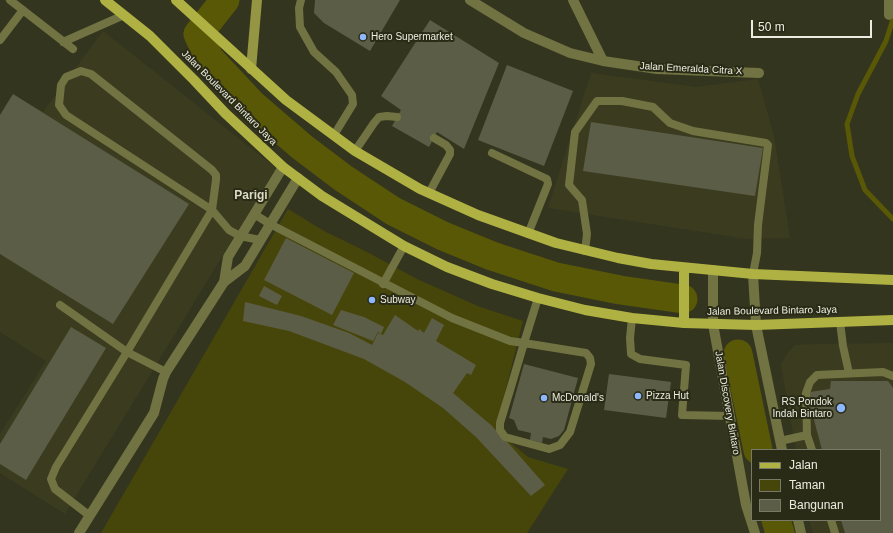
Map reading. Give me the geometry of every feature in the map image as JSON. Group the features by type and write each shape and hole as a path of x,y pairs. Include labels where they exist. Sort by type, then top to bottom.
{"main road":[{"name":"Jalan Boulevard Bintaro Jaya","path":"105,0 150,36 225,113 283,167 322,196 404,246 447,267 492,284 538,298 584,310 632,318 684,323 756,325 893,320"},
{"path":"176,0 286,100 355,151 429,193 478,216 528,234 585,251 645,262 684,268 753,274 893,280"},
{"path":"251,69 256,0"},
{"path":"684,268 684,323"}],"street":[{"name":"Jalan Emeralda Citra X","path":"470,0 524,33 570,53 602,61 656,69 759,73"},
{"path":"573,0 602,61"},
{"path":"888,15 889,0"},
{"path":"224,282 228,258 283,167"},
{"path":"79,533 154,413 162,379 166,372 224,282 245,266 298,178"},
{"name":"Jalan Discovery Bintaro","path":"713,270 714,324 746,505 751,521"},
{"path":"753,274 756,325 781,446"},
{"name":"Jalan Discovery Bintaro","path":"751,521 755,533"},
{"path":"798,521 802,533"}],"lane":[{"path":"10,0 73,49"},
{"path":"301,0 299,8 300,27 314,52 336,72 352,95 352,104 334,135"},
{"path":"0,40 23,10"},
{"path":"63,42 124,15"},
{"path":"90,516 55,489 51,479 56,467 212,210 216,175 212,170 91,74 80,71 66,77 61,85 59,105 66,115 212,210 229,230 240,236 260,240"},
{"path":"585,251 587,234 582,200 569,185 575,132 597,101 622,101 654,107 670,123 693,131 766,143 768,145 758,225 757,253 753,274"},
{"path":"355,151 379,117 397,117"},
{"path":"429,193 450,154 450,150 446,145 434,138"},
{"path":"492,153 547,179 548,184 528,234"},
{"path":"254,214 282,231 452,318 510,341 524,343 586,353 590,358 590,364 570,432 560,445 549,449 505,437 500,430 500,424 524,343 538,298"},
{"path":"383,284 404,246"},
{"path":"60,305 126,352 166,372"},
{"path":"632,318 630,338 631,354 640,359 686,365 682,415 730,416"},
{"path":"840,322 848,373"},
{"path":"812,449 808,435 806,393 810,382 817,375 883,372 893,376"},
{"path":"781,446 808,435"},
{"path":"831,521 834,533"}],"shaded area":[{"path":"103,31 276,168 65,514 0,473 0,434 46,361 0,332 0,115 13,94 43,112"},
{"path":"591,73 696,87 758,79 774,136 790,238 748,239 548,208"},
{"name":"RS Pondok Indah Bintaro","path":"893,343 893,533 813,533 809,521 881,521 881,449 796,449 781,365 787,354 795,345"}],"green space":[{"path":"288,209 324,231 417,279 480,307 523,321 498,420 506,439 528,457 568,469 527,533 101,533"}],"building":[{"name":"Hero Supermarket","path":"315,0 400,0 370,51 324,23 314,13"},
{"path":"430,20 499,63 464,149 437,132 429,147 392,126 401,110 381,96"},
{"path":"507,65 573,91 544,166 478,140"},
{"path":"13,94 189,204 113,324 0,254 0,115"},
{"path":"591,122 763,148 755,196 583,171"},
{"path":"286,238 354,273 332,315 264,280"},
{"path":"264,286 282,296 277,305 259,296"},
{"path":"245,302 301,316 349,333 372,345 378,333 383,335 395,315 418,331 419,329 424,333 432,318 444,325 436,341 476,365 471,375 467,373 453,393 491,425 545,485 531,496 476,437 443,408 405,382 364,359 289,331 243,321"},
{"path":"341,310 364,317 384,327 381,334 378,332 373,341 333,325"},
{"path":"71,327 106,348 26,480 0,464 0,444"},
{"name":"McDonald's","path":"524,364 578,378 564,430 559,436 551,439 543,437 542,443 530,440 531,433 518,430 514,420 509,418"},
{"name":"Pizza Hut","path":"609,374 671,382 666,418 604,410"},
{"path":"831,381 888,381 893,388 893,533 845,533 841,521 881,521 881,449 822,449 808,397 810,392 830,389"}],"waterway":[{"path":"225,0 198,34 209,58 252,104 302,147 343,178 393,211 443,236 492,256 556,277 620,290 683,299"},
{"path":"893,19 886,41 858,94 847,124 852,156 865,190 893,219"},
{"path":"738,354 758,449"},
{"path":"776,521 780,533"}],"place":[{"name":"Hero Supermarket","path":"363,37"},
{"name":"Subway","path":"372,300"},
{"name":"Pizza Hut","path":"638,396"},
{"name":"McDonald's","path":"544,398"},
{"name":"RS Pondok Indah Bintaro","path":"841,408"}],"district":[{"name":"Parigi","path":"251,196"}]}
